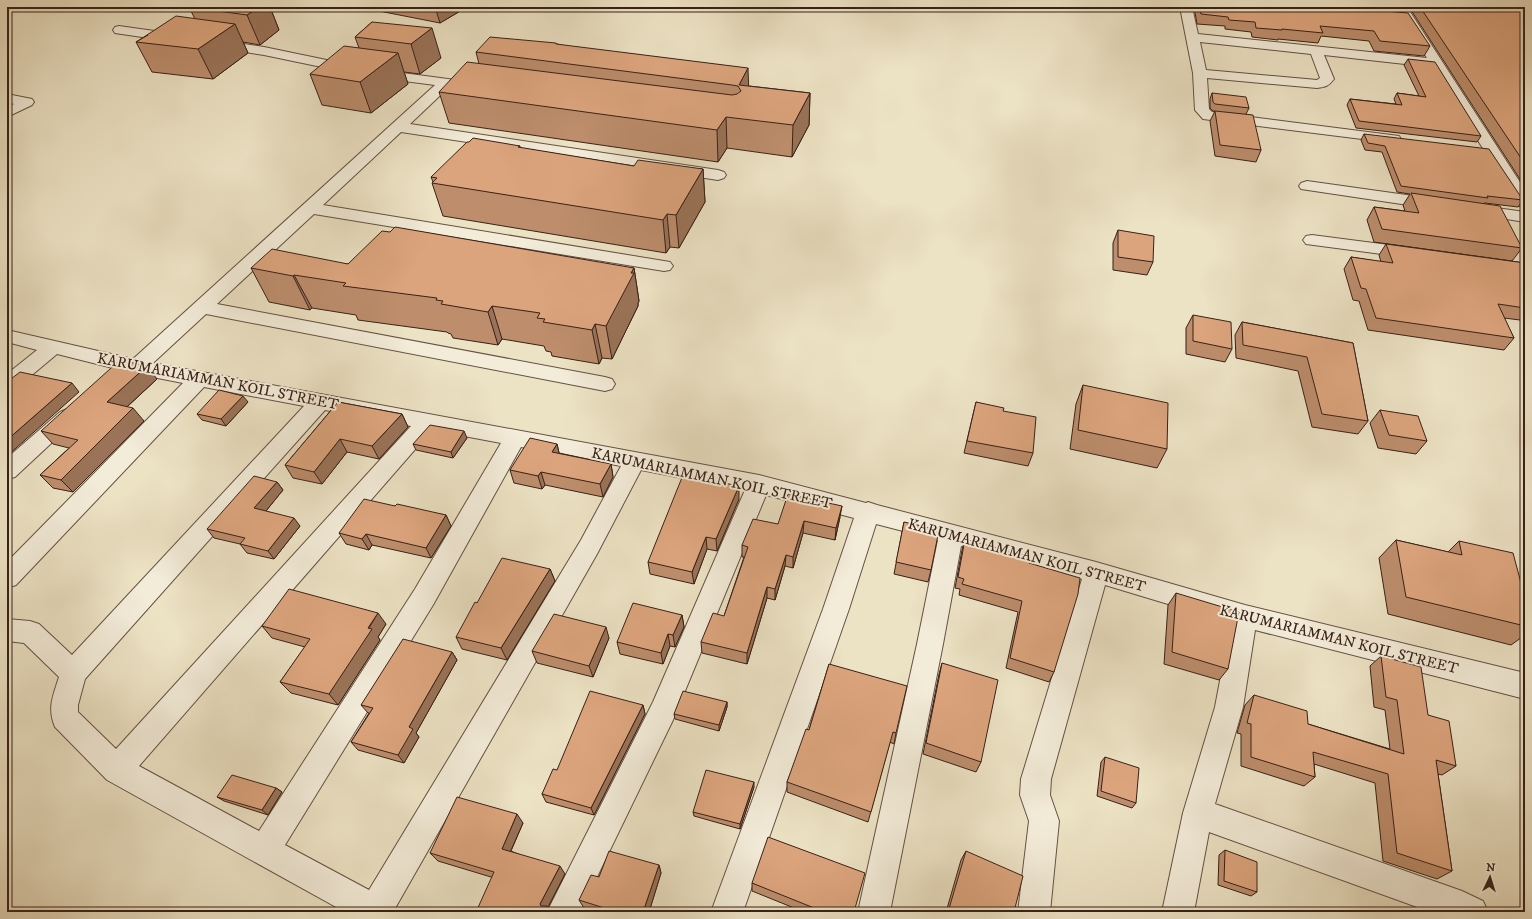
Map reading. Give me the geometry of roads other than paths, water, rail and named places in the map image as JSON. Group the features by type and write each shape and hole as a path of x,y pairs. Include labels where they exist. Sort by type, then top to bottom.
{"street":[{"path":"1186,7 1200,73 1202,110 1208,116 1407,140"},
{"path":"1400,14 1436,63 1525,203"},
{"path":"119,30 189,40"},
{"path":"1192,37 1436,63"},
{"path":"204,42 264,51 341,68 492,89"},
{"path":"1200,73 1317,84 1323,83 1327,79 1316,50"},
{"path":"107,381 131,366 202,307 446,83"},
{"path":"7,98 27,102 7,113"},
{"path":"398,127 718,175"},
{"path":"1477,148 1492,150"},
{"path":"1307,186 1525,217"},
{"path":"310,208 664,266"},
{"path":"1312,240 1430,256"},
{"path":"202,307 605,384"},
{"name":"KARUMARIAMMAN KOIL STREET","path":"7,336 131,366 759,484 868,511 1096,572 1245,616 1525,686"},
{"path":"7,385 53,347"},
{"path":"7,578 199,379"},
{"path":"7,471 84,402"},
{"path":"320,402 73,673 64,705 64,718 117,770 376,911 585,554 636,461"},
{"path":"117,770 426,422"},
{"path":"264,850 424,597 515,438"},
{"path":"563,912 663,711 759,484"},
{"path":"727,912 836,609 868,511"},
{"path":"874,912 930,644 951,534"},
{"path":"1034,912 1044,821 1036,796 1036,779 1096,572"},
{"path":"1178,912 1198,813 1229,706 1245,616"},
{"path":"7,630 30,632 73,673"},
{"path":"1198,813 1462,907 1472,912"}]}
